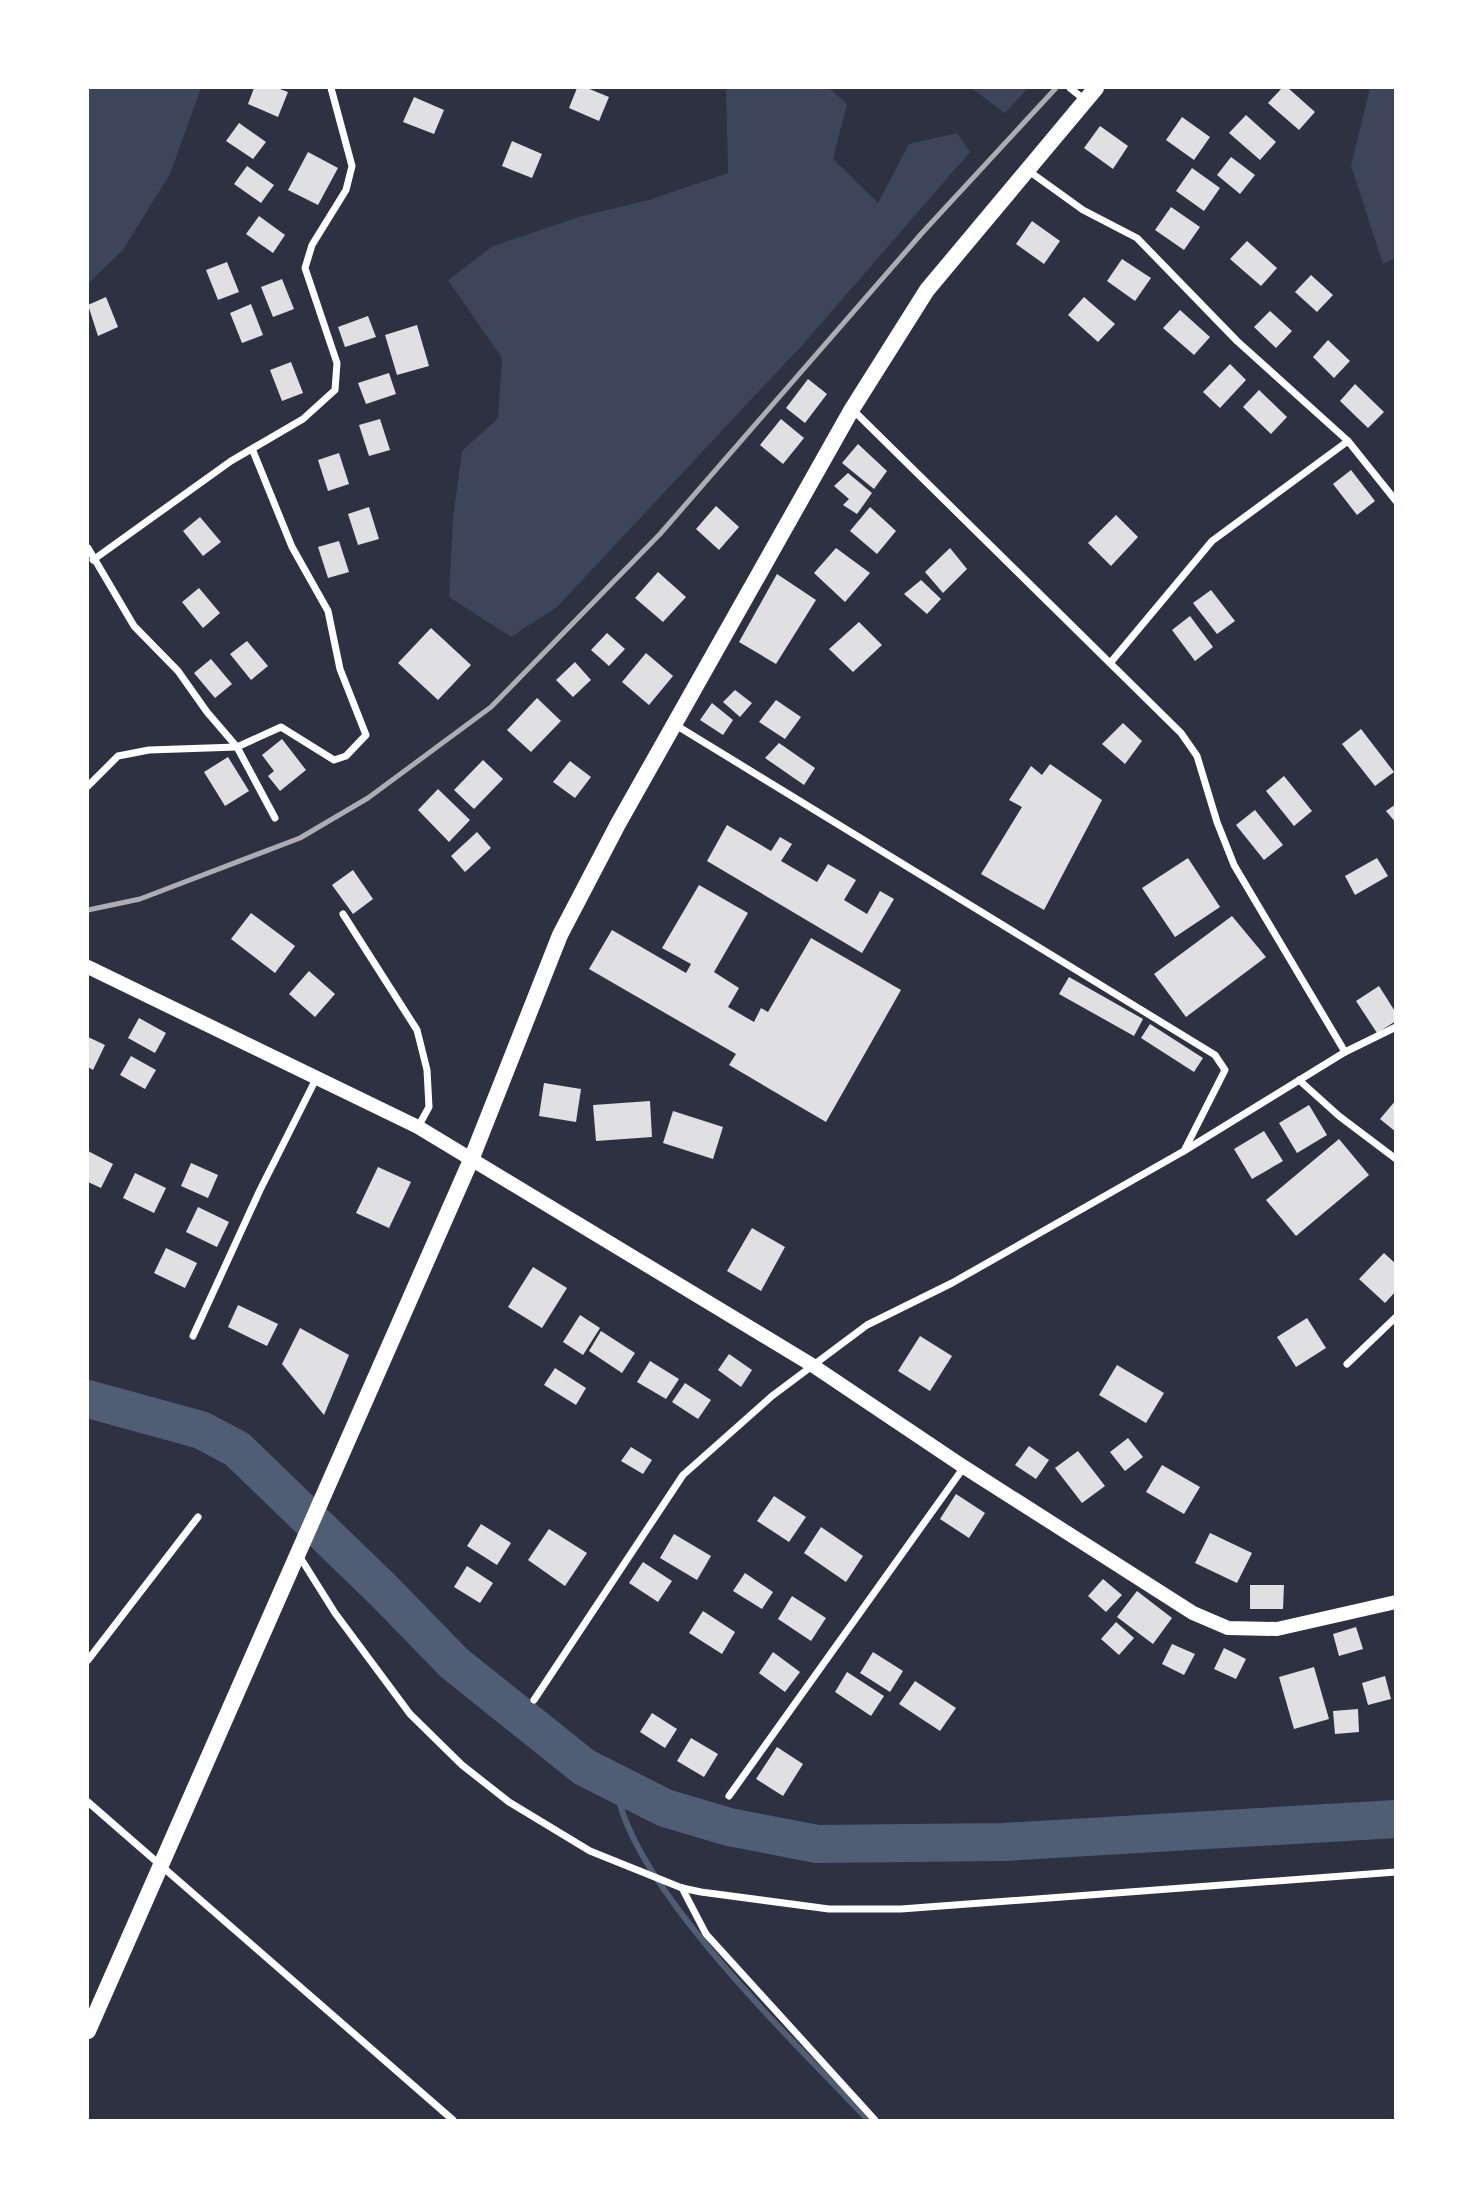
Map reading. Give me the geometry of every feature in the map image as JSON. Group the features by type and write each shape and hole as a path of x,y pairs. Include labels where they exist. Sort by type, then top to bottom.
{"highway":[{"path":"88,2031 471,1160 560,935 674,724 852,408 927,290 1026,168 1076,93 1096,88"}],"main road":[{"path":"88,967 418,1127 812,1365 964,1467 1193,1613 1228,1628 1278,1629 1395,1602"}],"street":[{"path":"93,559 231,461 253,451 303,419 335,390 337,363 305,268 312,245 346,190 352,166 331,88"},
{"path":"1026,168 1083,210 1137,238 1237,341 1348,441 1395,501"},
{"path":"852,408 1155,705 1197,756 1217,822 1234,865 1345,1052"},
{"path":"1111,662 1212,541 1348,441"},
{"path":"88,786 118,756 149,750 237,747 281,727 334,760 346,756 366,735 340,669 328,611 292,547 253,451"},
{"path":"88,548 134,625 178,671 207,712 237,747 275,818"},
{"path":"674,724 1214,1055 1224,1070 1184,1152"},
{"path":"343,914 417,1030 427,1070 429,1107 418,1127"},
{"path":"534,1700 683,1475 772,1396 867,1325 952,1283 1184,1152 1345,1052 1395,1027"},
{"path":"193,1336 260,1190 317,1076"},
{"path":"1299,1080 1339,1116 1395,1159"},
{"path":"1347,1364 1395,1317"},
{"path":"729,1796 964,1467"},
{"path":"88,1660 198,1517"},
{"path":"297,1553 335,1613 410,1714 462,1765 509,1802 590,1852 682,1888 829,1909 901,1909 1395,1872"},
{"path":"88,1802 453,2120"},
{"path":"682,1888 706,1934 875,2120"}],"shaded area":[{"path":"88,88 201,88 170,174 123,250 88,284"},
{"path":"726,88 829,88 847,104 833,159 878,203 909,144 957,133 970,152 806,341 557,607 511,637 449,597 453,518 462,451 498,418 502,358 448,280 493,246 582,216 649,200 728,173"},
{"path":"971,88 1028,88 1005,113"},
{"path":"1370,88 1395,88 1395,258 1383,264 1351,166"}],"building":[{"path":"254,88 277,88 288,92 278,117 248,104"},
{"path":"577,88 587,88 609,97 599,121 569,108"},
{"path":"1282,88 1288,88 1315,112 1299,130 1268,103"},
{"path":"414,97 444,110 434,134 403,122"},
{"path":"1246,115 1276,142 1260,160 1229,133"},
{"path":"1182,117 1210,137 1194,160 1166,140"},
{"path":"239,123 266,142 253,159 226,141"},
{"path":"1100,126 1128,146 1113,169 1084,148"},
{"path":"512,141 542,154 532,178 502,166"},
{"path":"308,152 338,168 318,205 288,190"},
{"path":"1231,157 1255,175 1240,194 1217,175"},
{"path":"247,166 274,185 261,203 234,184"},
{"path":"1192,168 1220,188 1204,211 1176,191"},
{"path":"1171,207 1200,227 1184,250 1155,230"},
{"path":"259,216 285,235 273,253 246,234"},
{"path":"1032,221 1060,241 1044,264 1016,244"},
{"path":"1247,241 1277,268 1261,286 1230,259"},
{"path":"1122,259 1151,278 1135,301 1107,281"},
{"path":"227,262 239,292 218,300 206,270"},
{"path":"1311,275 1333,295 1317,312 1295,292"},
{"path":"282,279 294,309 273,317 261,287"},
{"path":"106,297 118,327 98,336 88,305"},
{"path":"1084,297 1115,324 1098,342 1068,315"},
{"path":"251,304 263,335 242,343 230,313"},
{"path":"1180,310 1210,337 1194,355 1163,328"},
{"path":"1270,311 1292,331 1276,348 1254,327"},
{"path":"368,316 376,337 345,347 338,327"},
{"path":"417,325 429,366 397,375 385,335"},
{"path":"1328,340 1350,361 1334,378 1313,357"},
{"path":"291,362 303,393 282,401 270,370"},
{"path":"1230,364 1246,380 1220,408 1203,392"},
{"path":"389,373 396,394 366,404 358,383"},
{"path":"808,379 827,394 805,423 786,408"},
{"path":"1355,384 1384,412 1368,428 1340,401"},
{"path":"1259,390 1287,417 1271,434 1243,407"},
{"path":"380,419 390,450 369,456 359,425"},
{"path":"781,419 804,438 783,464 760,445"},
{"path":"858,444 887,471 874,489 842,463"},
{"path":"339,453 349,484 328,491 318,460"},
{"path":"1351,470 1375,501 1357,515 1333,484"},
{"path":"848,473 872,493 857,514 843,505 849,499 834,486"},
{"path":"716,506 739,527 719,550 696,529"},
{"path":"369,507 379,539 358,545 348,514"},
{"path":"870,507 896,531 877,554 850,531"},
{"path":"1116,515 1138,537 1111,566 1088,543"},
{"path":"200,517 221,542 203,556 183,531"},
{"path":"339,541 349,572 328,578 318,547"},
{"path":"836,548 870,573 845,602 814,573"},
{"path":"950,548 967,569 943,593 925,572"},
{"path":"658,572 686,597 663,622 635,598"},
{"path":"777,574 816,600 776,664 739,642"},
{"path":"921,580 941,599 927,614 904,594"},
{"path":"199,588 220,613 203,628 182,602"},
{"path":"1211,590 1235,621 1217,634 1193,603"},
{"path":"1190,616 1213,647 1195,661 1172,630"},
{"path":"859,622 882,645 853,672 829,649"},
{"path":"431,628 471,665 438,700 398,663"},
{"path":"607,633 625,649 609,666 591,650"},
{"path":"247,641 268,666 251,680 230,654"},
{"path":"646,653 673,676 649,705 622,682"},
{"path":"211,659 232,684 215,698 194,673"},
{"path":"575,662 591,680 573,697 556,680"},
{"path":"735,690 752,703 740,717 723,702"},
{"path":"537,698 561,721 531,752 507,730"},
{"path":"776,700 801,717 785,739 759,722"},
{"path":"712,703 733,720 723,735 700,720"},
{"path":"1123,723 1142,741 1125,764 1102,744"},
{"path":"1361,729 1394,772 1375,786 1342,744"},
{"path":"282,739 306,770 280,791 268,776 274,771 262,755"},
{"path":"779,743 815,768 804,785 765,758"},
{"path":"228,757 249,791 225,806 204,772"},
{"path":"483,760 503,779 474,809 454,790"},
{"path":"570,761 591,777 575,798 553,782"},
{"path":"1050,764 1102,800 1044,910 981,874 1022,807 1009,800 1031,766 1042,775"},
{"path":"1284,776 1312,811 1294,826 1266,791"},
{"path":"438,789 470,820 449,842 418,810"},
{"path":"1396,804 1396,823 1386,811"},
{"path":"1255,810 1283,845 1264,860 1236,825"},
{"path":"727,825 771,851 780,837 792,844 781,861 817,882 828,864 856,880 844,900 867,914 880,891 894,899 862,953 707,861"},
{"path":"477,832 491,848 465,872 451,856"},
{"path":"1188,858 1220,907 1175,937 1142,888"},
{"path":"1377,858 1388,876 1355,895 1345,876"},
{"path":"353,870 373,899 353,914 332,885"},
{"path":"699,885 748,913 714,972 739,988 728,1007 754,1022 761,1008 768,1012 811,938 901,990 826,1122 729,1065 736,1054 589,969 612,930 686,973 691,964 662,948"},
{"path":"251,913 295,946 275,973 231,939"},
{"path":"1232,916 1266,957 1186,1017 1154,974"},
{"path":"309,971 335,994 315,1017 289,994"},
{"path":"1069,977 1143,1019 1134,1036 1059,994"},
{"path":"1379,986 1396,1013 1396,1021 1377,1033 1356,1001"},
{"path":"139,1018 166,1033 155,1053 128,1038"},
{"path":"1150,1024 1203,1058 1194,1072 1141,1038"},
{"path":"88,1037 105,1045 93,1070 88,1067"},
{"path":"131,1056 156,1070 145,1089 120,1075"},
{"path":"544,1083 581,1089 576,1122 539,1116"},
{"path":"1396,1100 1396,1132 1380,1119"},
{"path":"650,1101 652,1137 596,1141 593,1105"},
{"path":"1309,1105 1327,1135 1297,1153 1279,1123"},
{"path":"673,1111 723,1127 713,1159 663,1143"},
{"path":"1264,1131 1283,1161 1252,1179 1234,1149"},
{"path":"1339,1139 1369,1175 1296,1236 1266,1200"},
{"path":"88,1151 113,1164 101,1188 88,1182"},
{"path":"191,1163 218,1175 208,1198 181,1186"},
{"path":"378,1167 411,1182 389,1228 356,1213"},
{"path":"135,1173 166,1188 154,1213 123,1198"},
{"path":"198,1207 229,1222 217,1247 186,1232"},
{"path":"752,1228 785,1247 761,1291 727,1271"},
{"path":"166,1248 197,1263 185,1288 154,1273"},
{"path":"1384,1253 1396,1264 1396,1291 1385,1303 1359,1279"},
{"path":"533,1267 567,1288 542,1328 508,1307"},
{"path":"238,1305 278,1324 267,1346 228,1327"},
{"path":"580,1315 600,1328 583,1355 563,1342"},
{"path":"1307,1318 1326,1348 1296,1367 1277,1337"},
{"path":"300,1328 349,1355 324,1415 282,1364"},
{"path":"601,1331 635,1353 622,1373 589,1351"},
{"path":"920,1336 952,1356 930,1391 898,1371"},
{"path":"729,1354 752,1370 741,1387 718,1370"},
{"path":"650,1361 679,1379 666,1399 637,1382"},
{"path":"1117,1365 1164,1393 1146,1423 1099,1395"},
{"path":"555,1368 586,1388 576,1405 544,1385"},
{"path":"685,1383 711,1400 698,1419 672,1402"},
{"path":"1128,1438 1143,1457 1125,1471 1110,1452"},
{"path":"1029,1446 1049,1460 1036,1479 1015,1465"},
{"path":"631,1447 652,1460 643,1474 621,1461"},
{"path":"1078,1451 1105,1486 1082,1503 1055,1468"},
{"path":"1162,1465 1200,1487 1184,1514 1146,1492"},
{"path":"956,1494 985,1513 969,1538 940,1519"},
{"path":"774,1496 806,1517 789,1542 757,1521"},
{"path":"481,1524 511,1543 497,1565 467,1546"},
{"path":"821,1527 863,1556 846,1582 804,1553"},
{"path":"549,1529 587,1553 565,1586 528,1560"},
{"path":"1210,1533 1252,1553 1237,1583 1195,1563"},
{"path":"674,1534 711,1556 697,1580 660,1558"},
{"path":"643,1562 672,1581 658,1602 629,1583"},
{"path":"467,1566 493,1583 480,1603 454,1587"},
{"path":"745,1573 773,1592 762,1609 733,1591"},
{"path":"1103,1579 1122,1595 1106,1612 1088,1596"},
{"path":"1250,1585 1284,1585 1283,1609 1250,1609"},
{"path":"1137,1591 1172,1618 1153,1644 1117,1617"},
{"path":"792,1596 826,1618 811,1641 778,1619"},
{"path":"703,1611 735,1632 722,1654 689,1633"},
{"path":"1116,1622 1134,1638 1119,1655 1101,1639"},
{"path":"1356,1627 1363,1649 1339,1656 1333,1634"},
{"path":"1172,1644 1195,1654 1184,1675 1162,1664"},
{"path":"1224,1648 1246,1659 1236,1679 1214,1669"},
{"path":"773,1652 800,1672 785,1692 759,1673"},
{"path":"873,1652 903,1671 890,1692 860,1673"},
{"path":"1314,1667 1329,1719 1294,1729 1279,1677"},
{"path":"847,1672 884,1696 871,1716 835,1692"},
{"path":"1385,1676 1391,1699 1368,1705 1362,1683"},
{"path":"915,1681 956,1708 940,1731 899,1704"},
{"path":"1358,1709 1359,1732 1335,1734 1333,1711"},
{"path":"652,1713 677,1729 665,1748 640,1732"},
{"path":"691,1738 718,1754 704,1777 677,1761"},
{"path":"777,1747 803,1764 783,1796 756,1779"}],"waterway":[{"path":"88,1399 201,1430 237,1449 383,1590 454,1663 584,1767 665,1808 729,1827 817,1844 1003,1842 1396,1819"},
{"path":"616,1784 627,1824 650,1868 682,1914 761,2007 868,2120"}],"railway":[{"path":"88,910 140,899 300,838 368,798 491,707 660,534 922,233 1056,88"}]}
